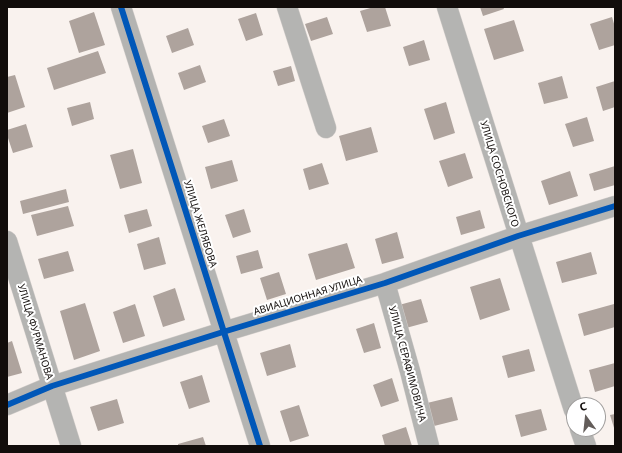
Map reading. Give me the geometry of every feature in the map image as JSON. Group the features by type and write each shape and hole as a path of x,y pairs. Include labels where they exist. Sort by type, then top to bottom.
{"street":[{"name":"УЛИЦА ЖЕЛЯБОВА","path":"121,7 260,446"},
{"path":"287,7 326,128"},
{"name":"УЛИЦА СОСНОВСКОГО","path":"446,7 570,397"},
{"name":"АВИАЦИОННАЯ УЛИЦА","path":"7,406 52,386 385,282 518,236 615,206"},
{"name":"УЛИЦА ФУРМАНОВА","path":"7,242 71,446"},
{"name":"УЛИЦА СЕРАФИМОВИЧА","path":"385,282 429,446"}],"building":[{"path":"374,7 385,7 391,26 367,32 360,11"},
{"path":"480,7 503,7 504,9 483,16"},
{"path":"94,12 105,45 79,53 69,21"},
{"path":"256,13 263,35 246,41 238,19"},
{"path":"327,17 333,34 311,41 305,24"},
{"path":"612,17 615,27 615,45 599,50 590,24"},
{"path":"514,20 524,51 494,60 484,29"},
{"path":"188,28 194,45 172,53 166,36"},
{"path":"424,40 430,60 409,66 403,47"},
{"path":"98,51 106,73 54,90 47,68"},
{"path":"200,65 206,82 184,90 178,73"},
{"path":"291,66 295,81 278,86 273,71"},
{"path":"15,75 25,107 7,113 7,77"},
{"path":"562,76 568,98 544,104 538,83"},
{"path":"615,81 615,107 603,111 596,87"},
{"path":"90,102 94,119 72,126 67,108"},
{"path":"446,102 455,133 434,140 424,109"},
{"path":"587,117 594,141 573,147 565,124"},
{"path":"224,119 230,136 208,143 202,126"},
{"path":"26,124 33,147 13,153 7,135 7,130"},
{"path":"371,127 378,152 346,161 339,136"},
{"path":"133,149 142,183 120,189 110,155"},
{"path":"465,153 473,178 448,187 439,161"},
{"path":"232,160 238,181 211,189 205,167"},
{"path":"322,163 329,184 309,190 303,169"},
{"path":"615,166 615,185 594,191 589,174"},
{"path":"570,171 578,196 549,205 541,181"},
{"path":"66,189 69,202 23,214 20,201"},
{"path":"68,206 74,226 37,236 31,215"},
{"path":"147,209 152,226 129,233 124,215"},
{"path":"244,209 251,232 233,238 225,215"},
{"path":"480,210 485,228 461,235 456,217"},
{"path":"397,232 404,258 382,264 375,239"},
{"path":"159,237 166,264 144,270 137,244"},
{"path":"347,243 355,268 316,280 308,254"},
{"path":"258,250 263,268 241,274 236,256"},
{"path":"68,251 74,271 44,279 38,259"},
{"path":"591,252 597,274 562,283 556,262"},
{"path":"279,272 286,294 267,300 260,278"},
{"path":"500,278 510,310 480,320 470,287"},
{"path":"175,288 185,320 163,327 153,296"},
{"path":"421,299 428,322 406,328 399,305"},
{"path":"85,303 100,351 74,360 60,311"},
{"path":"135,304 145,336 123,343 113,312"},
{"path":"614,304 615,327 584,336 578,314"},
{"path":"374,323 381,348 364,353 356,329"},
{"path":"12,341 22,373 7,377 7,343"},
{"path":"290,344 296,367 267,376 260,353"},
{"path":"529,349 535,371 508,378 502,356"},
{"path":"615,363 615,386 595,392 589,370"},
{"path":"202,375 210,402 189,409 180,382"},
{"path":"392,378 399,401 381,407 373,385"},
{"path":"452,397 458,420 434,426 427,403"},
{"path":"117,399 124,423 98,431 90,407"},
{"path":"299,405 309,436 290,442 280,411"},
{"path":"541,409 547,430 521,437 515,415"},
{"path":"615,414 615,431 610,415"},
{"path":"406,427 412,446 385,446 382,435"},
{"path":"203,437 206,446 178,446 178,444"}],"cycle path":[{"path":"121,7 260,446"},
{"path":"7,405 52,386 385,283 518,236 615,206"}]}
